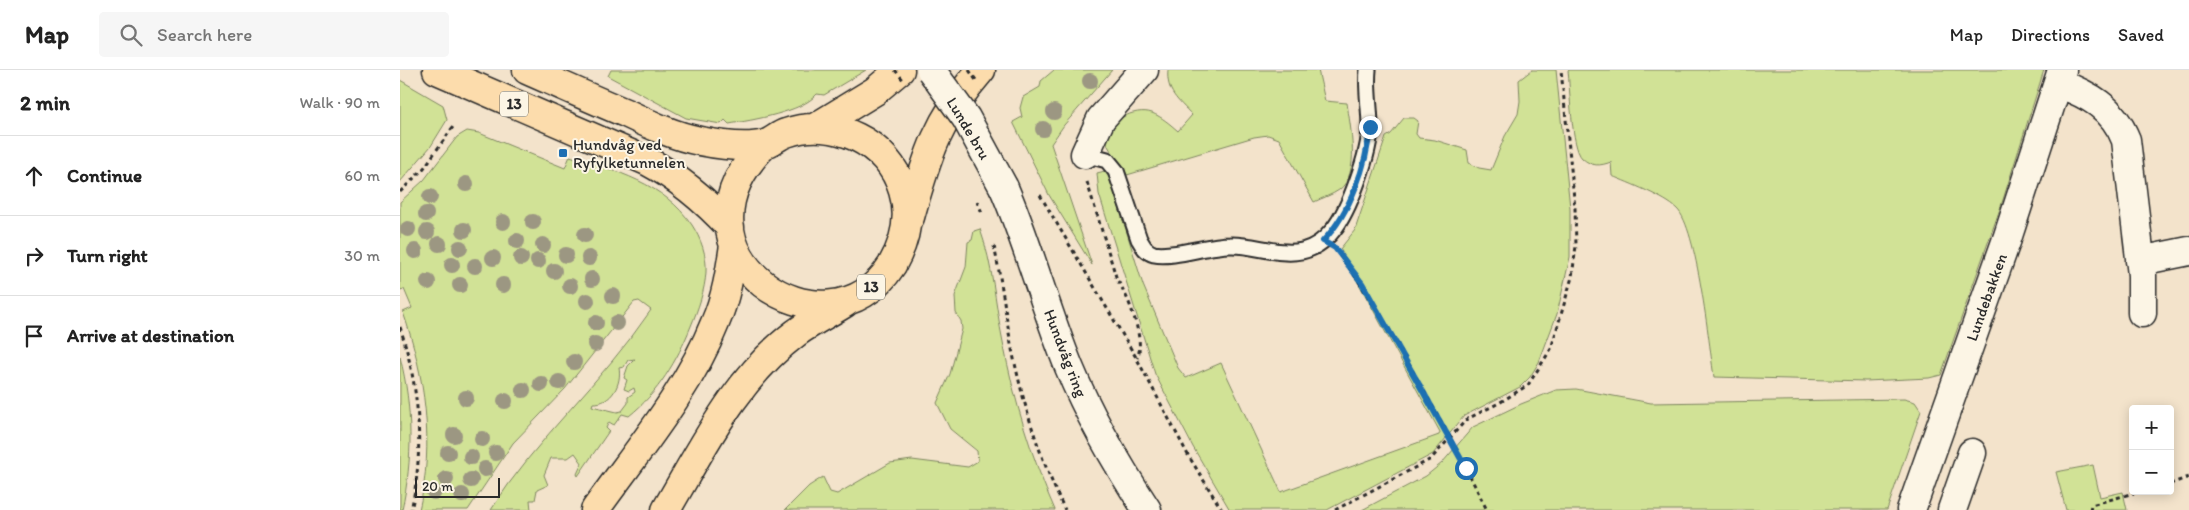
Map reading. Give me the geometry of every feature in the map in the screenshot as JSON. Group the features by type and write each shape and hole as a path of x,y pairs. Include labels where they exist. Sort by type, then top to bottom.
{"highway":[{"name":"13","path":"437,70 647,161 670,174 711,205 732,236 745,267 762,284 783,297 806,304 831,304 854,297"},
{"name":"13","path":"527,70 678,136 724,146 765,144"},
{"name":"13","path":"666,510 723,412 746,381 796,332 872,286 887,272 898,255 928,155 946,115 981,70"},
{"name":"13","path":"816,127 875,91 904,79"},
{"name":"13","path":"595,510 675,398 715,324 726,290 732,236 730,203 736,181 748,161 765,144 786,133 816,127 839,129 861,138 879,151 894,169 903,190 907,213 905,236"}],"street":[{"name":"Lunde bru","path":"931,70 966,118 1004,188"},
{"path":"1085,154 1102,119 1144,70"},
{"name":"Lundebakken","path":"1911,510 2007,238 2060,76 2096,100 2114,117 2120,127 2130,161 2140,261 2142,312"},
{"name":"Hundvåg ring","path":"1004,188 1060,344 1080,392 1107,445 1147,510"},
{"path":"2140,261 2189,251"},
{"path":"1952,510 1972,453"}],"lane":[{"path":"1085,154 1099,157 1112,166 1141,243 1152,254 1166,255 1200,248 1233,245 1301,251 1323,241 1339,223 1350,203 1370,136 1367,99 1368,70"}],"path":[{"path":"895,70 904,79"},
{"path":"1335,510 1431,459 1474,414 1499,403 1528,385 1542,366 1558,331 1572,278 1576,246 1575,208 1562,70"},
{"path":"400,192 424,168 455,124"},
{"path":"1085,154 1088,187 1117,280 1125,291 1140,342 1140,353 1137,359"},
{"path":"1036,187 1137,359 1188,455 1222,510"},
{"path":"976,198 986,221"},
{"path":"1323,241 1335,248 1362,283 1450,437 1487,510"},
{"path":"993,242 1011,343 1025,402 1042,456 1065,510"},
{"path":"400,327 410,364 417,403 419,448 411,510"},
{"path":"2174,483 2189,477"},
{"path":"2090,510 2091,505 2098,501 2129,494"}],"green space":[{"path":"611,70 866,70 824,95 817,94 800,106 763,117 729,124 725,120 721,124 686,118 608,76"},
{"path":"1054,70 1112,70 1064,125 1051,144 1092,265 1049,195 1013,122 1022,117 1020,108 1023,97 1040,87 1041,81"},
{"path":"1168,70 1318,70 1325,101 1347,103 1352,136 1352,162 1346,183 1336,192 1314,202 1279,139 1268,135 1254,137 1127,175 1107,143 1107,135 1115,122 1137,112 1152,113 1178,131 1192,115 1171,90"},
{"path":"1532,70 1556,70 1570,208 1570,257 1557,314 1539,362 1530,377 1520,387 1464,416 1433,454 1327,510 1230,510 1193,447 1155,374 1099,194 1097,173 1105,171 1111,181 1143,285 1178,368 1186,378 1221,363 1281,492 1439,435 1440,432 1340,249 1355,230 1386,137 1391,134 1404,118 1414,118 1418,121 1416,134 1419,138 1435,140 1467,150 1469,163 1479,168 1491,170 1505,136 1518,114 1520,101 1519,80"},
{"path":"1568,70 2044,70 2001,206 1941,375 1929,378 1866,381 1714,377 1701,288 1691,239 1684,220 1677,209 1671,204 1612,176 1611,162 1596,165 1582,158 1578,152 1573,130"},
{"path":"400,80 443,105 447,120 431,146 400,182"},
{"path":"467,131 479,133 565,168 570,156 638,180 668,199 681,211 695,230 704,253 706,272 701,299 686,339 666,376 649,397 629,416 622,414 614,425 609,422 606,428 609,431 578,476 577,474 582,463 575,453 568,458 551,458 544,475 548,485 537,490 535,500 530,500 531,510 491,510 509,483 549,433 612,361 651,310 639,301 634,302 565,389 513,443 468,510 419,510 424,485 427,435 422,385 411,336 403,312 412,308 404,289 400,290 400,202 424,180 457,137","holes":["635,359 628,366 624,378 627,380 624,389 629,391 634,388 635,392 628,397 628,403 622,411 617,412 592,406 593,403 606,400 614,392 619,380 619,368 624,367 628,360"]},
{"path":"980,229 988,256 1012,385 1038,469 1055,510 785,510 809,486 823,477 830,492 837,494 890,463 912,460 968,467 978,461 977,451 950,429 937,403 950,374 962,329 961,321 956,313 955,296 966,267 968,242 972,240 974,231"},
{"path":"400,357 407,395 410,433 410,453 402,510 400,510"},
{"path":"1576,389 1651,403 1904,399 1915,402 1921,411 1887,510 1362,510 1426,476 1442,463 1473,427 1556,390"},
{"path":"2093,465 2100,497 2123,492 2127,510 2066,510 2056,472"}],"place":[{"name":"Hundvåg ved Ryfylketunnelen","path":"563,153"}],"route":[{"path":"1370,127 1370,136 1350,203 1339,223 1323,241 1335,248 1362,283 1466,468"}]}
